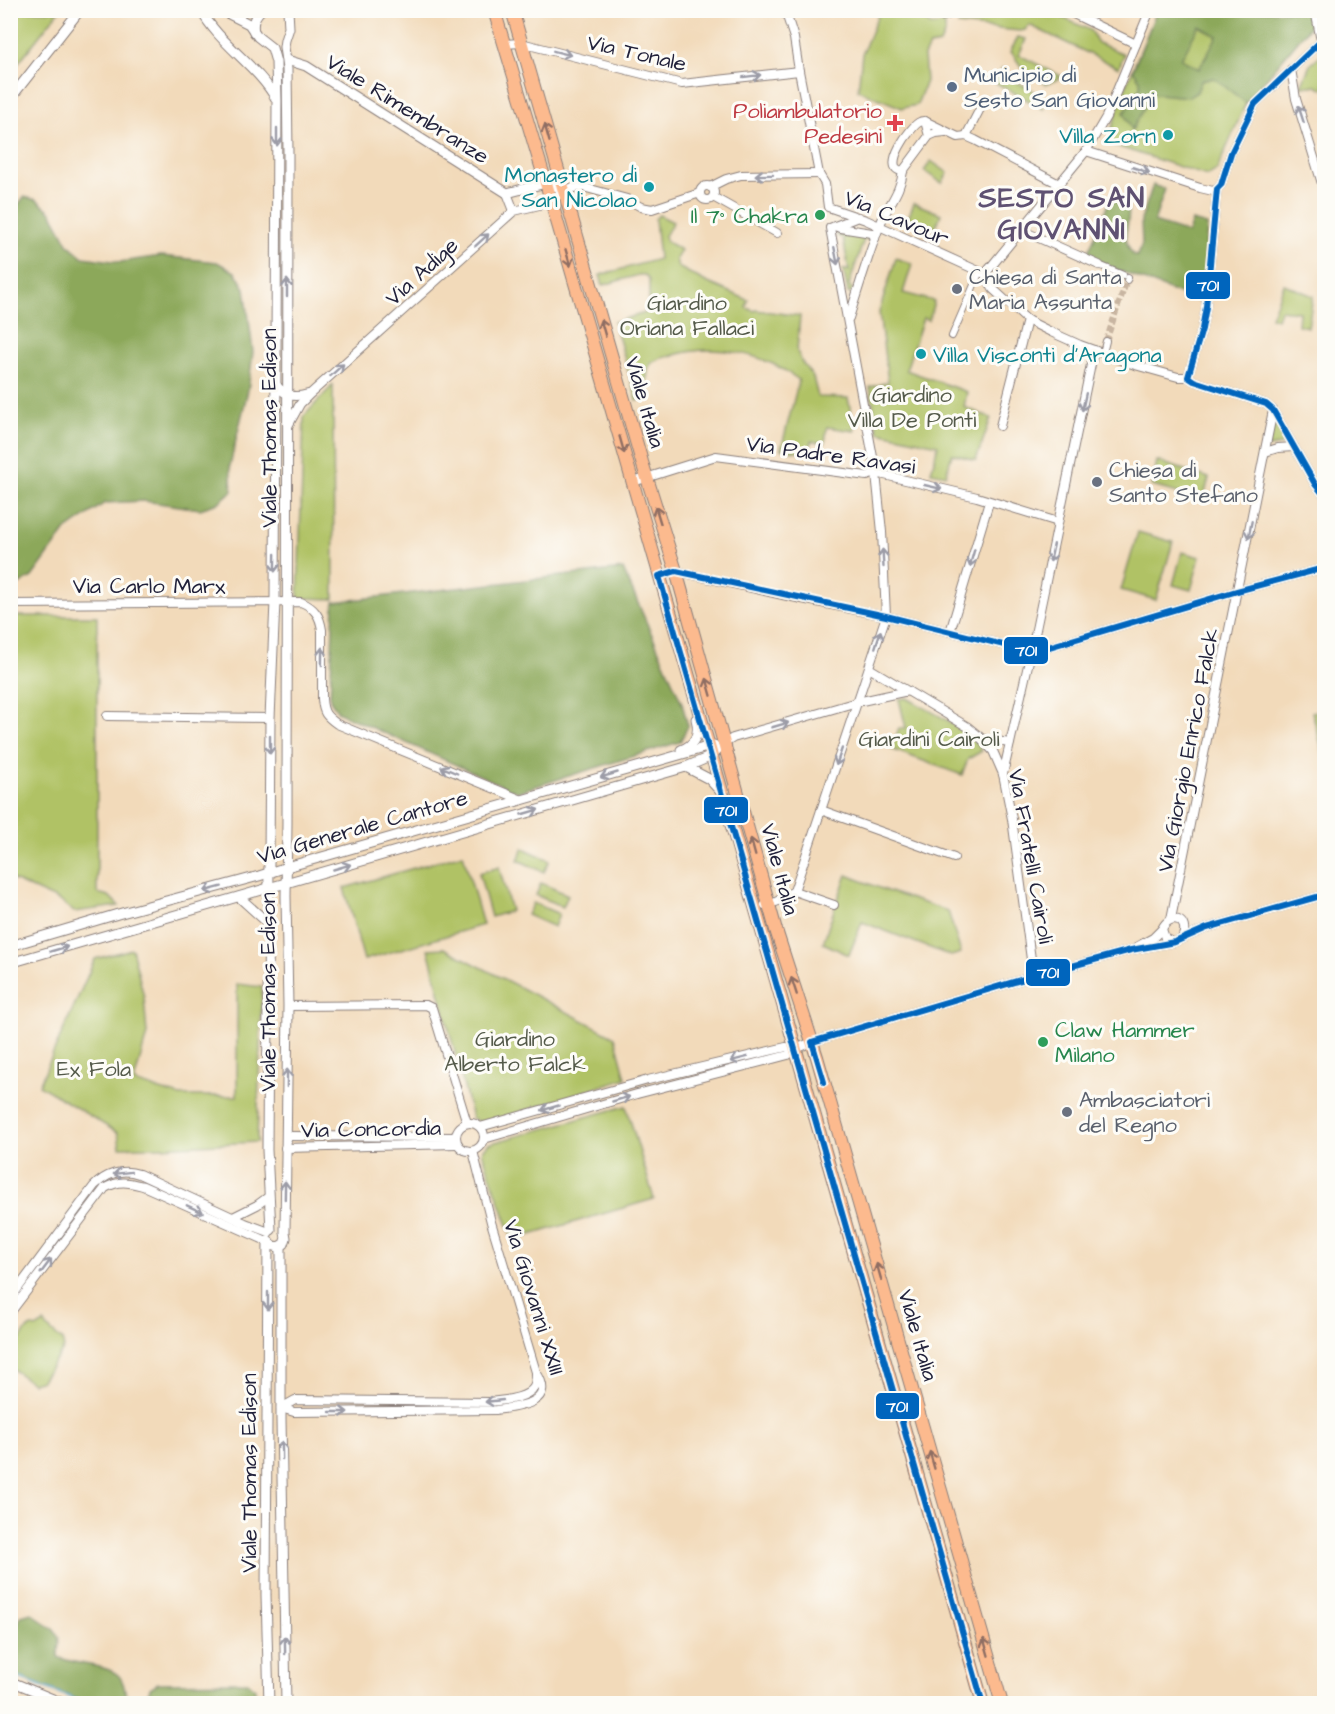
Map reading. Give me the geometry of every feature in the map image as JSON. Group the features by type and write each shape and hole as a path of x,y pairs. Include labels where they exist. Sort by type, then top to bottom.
{"main road":[{"name":"Viale Italia","path":"494,10 633,482 983,1704"},
{"name":"Viale Italia","path":"512,10 1002,1704"}],"street":[{"path":"10,99 14,88 80,10"},
{"path":"201,10 208,23 278,101"},
{"path":"221,10 249,24 258,38 264,42 277,42 287,34"},
{"path":"246,10 254,10"},
{"path":"254,32 254,21 261,10"},
{"name":"Viale Thomas Edison","path":"285,1232 288,1006 286,883 288,430 287,60 284,47 290,28 288,10"},
{"path":"514,211 507,193 546,183 563,189 583,187 627,199 641,207 655,209 700,193 704,187 710,187 741,175 819,174 794,38 785,10"},
{"path":"924,10 939,17 947,16 954,10"},
{"path":"1065,10 1136,44"},
{"path":"952,336 983,273 1086,151 1106,117 1150,10"},
{"path":"1086,151 1200,188 1213,191 1217,189 1221,185 1231,153 1255,104 1323,40 1316,15"},
{"path":"1316,15 1324,26"},
{"name":"Viale Thomas Edison","path":"264,42 269,45 275,55 278,101 275,602 270,718 267,1144 270,1231"},
{"name":"Via Tonale","path":"504,44 521,43 682,84 799,71"},
{"name":"Viale Rimembranze","path":"287,60 306,66 507,193"},
{"path":"1291,69 1296,99 1324,190"},
{"path":"966,136 984,101"},
{"path":"903,171 896,169 894,158 914,126 925,121 958,137 966,136 975,140 1059,184"},
{"path":"925,121 929,136"},
{"path":"848,319 879,226 900,188 903,171 929,136 948,132"},
{"name":"Via Cavour","path":"819,174 825,184 828,207 858,217 983,273"},
{"path":"710,187 714,192 714,197"},
{"path":"552,202 563,189"},
{"path":"1188,377 1206,307 1217,189"},
{"path":"700,193 701,198 705,200 714,197"},
{"path":"714,197 777,233"},
{"name":"Via Adige","path":"288,430 300,404 310,394 514,211 552,202"},
{"path":"755,908 769,904 794,891 886,616 882,532 876,474 830,228 858,217"},
{"name":"Via Cavour","path":"835,226 872,233 874,240"},
{"path":"1021,230 1126,278"},
{"path":"874,240 892,232"},
{"path":"983,273 993,289 1028,320 1051,332 1135,365 1179,377 1188,377 1194,381 1266,404 1273,411 1315,484 1324,495"},
{"path":"843,294 850,298 856,295"},
{"path":"1000,426 1028,320"},
{"path":"1103,353 1106,341"},
{"path":"1003,774 1032,652 1094,350"},
{"path":"276,384 287,395 299,397 310,394"},
{"name":"Via Giorgio Enrico Falck","path":"1171,919 1273,411"},
{"path":"1265,452 1294,447"},
{"name":"Via Padre Ravasi","path":"633,482 716,456 867,476 876,474 977,497 1058,522"},
{"path":"950,632 989,502"},
{"path":"659,576 676,571 886,616 1032,652 1237,591 1324,568"},
{"name":"Via Carlo Marx","path":"10,604 301,602 316,611 320,620 322,699 324,712 332,720 522,800"},
{"name":"Via Fratelli Cairoli","path":"869,668 968,727 993,751 1003,774 1012,819 1033,974 1024,979"},
{"name":"Viale Italia","path":"666,759 692,744 698,730 687,687 687,674"},
{"name":"Via Generale Cantore","path":"10,963 686,767 733,738 857,702 908,691"},
{"path":"107,716 270,718"},
{"name":"Via Fratelli Cairoli","path":"982,739 1010,743"},
{"name":"Via Generale Cantore","path":"10,946 666,759 710,751"},
{"path":"686,767 709,779 723,795"},
{"path":"821,810 954,858"},
{"path":"270,823 287,823"},
{"path":"794,891 834,905"},
{"path":"484,1139 637,1094 788,1055 812,1042 1024,979 1131,950 1179,940 1207,928 1324,895"},
{"path":"239,897 269,924"},
{"path":"1131,950 1154,938 1165,923 1171,919 1183,924 1185,928 1182,938"},
{"path":"1185,928 1207,928"},
{"path":"1162,929 1165,938 1171,941"},
{"path":"288,1006 426,1005 432,1008 467,1123"},
{"path":"480,1127 648,1080 786,1047 795,1050"},
{"path":"467,1123 480,1127 484,1139 481,1146 472,1151 466,1151 456,1141 457,1130 460,1126 467,1123"},
{"name":"Via Concordia","path":"286,1136 456,1141"},
{"name":"Via Concordia","path":"285,1148 456,1141"},
{"name":"Via Giovanni XXIII","path":"281,1408 295,1400 491,1402 517,1398 534,1387 536,1372 472,1151"},
{"path":"10,1299 94,1186 100,1180 116,1172 131,1171 233,1217 270,1231 278,1228 285,1232 286,1241 281,1246 274,1247 269,1242 143,1186 116,1182 105,1188 10,1313"},
{"path":"233,1217 268,1197"},
{"path":"269,1242 267,1239 270,1231"},
{"name":"Viale Thomas Edison","path":"269,1242 266,1595 269,1704"},
{"name":"Viale Thomas Edison","path":"281,1246 286,1704"},
{"path":"268,1408 281,1408"},
{"path":"10,1681 66,1704"}],"green space":[{"path":"880,10 907,11 931,25 945,24 945,32 940,44 929,46 924,56 926,81 917,105 902,108 858,90 862,54"},
{"path":"1157,10 1307,11 1310,26 1246,103 1214,78 1201,81 1197,92 1189,97 1151,95 1132,130 1124,113 1140,87 1140,80 1133,70","holes":["1199,26 1217,36 1199,69 1181,59"]},
{"path":"21,11 59,11 11,72 11,24"},
{"path":"962,11 1048,11 1090,30 1098,43 1124,54 1119,68 1029,25 1025,30 1020,31 958,25"},
{"path":"1157,11 1307,11 1310,26 1246,103 1217,170 1207,176 1107,143 1125,88"},
{"path":"1018,37 1026,39 1019,55 1061,76 1059,79 1046,84 1024,71 1010,52"},
{"path":"1324,52 1324,89 1315,86 1301,86 1310,65"},
{"path":"1002,68 1014,80 1034,91 1042,101 1044,109 994,82"},
{"path":"931,161 948,173 942,183 924,171"},
{"path":"1153,185 1165,189 1154,222 1188,233 1192,221 1207,225 1203,303 1086,258 1110,199 1128,205 1126,241 1133,255 1137,256 1142,244 1141,220"},
{"path":"24,197 37,200 51,212 69,245 83,257 120,262 161,256 217,262 235,272 245,288 253,352 248,390 230,465 232,491 218,503 200,509 144,501 105,503 66,530 32,577 11,588 10,222 13,211"},
{"path":"914,203 941,214 935,229 908,218"},
{"name":"Giardino Oriana Fallaci","path":"659,215 673,222 665,236 667,242 681,250 676,259 678,267 748,300 746,308 800,316 797,351 813,377 818,397 848,398 855,431 827,427 825,443 811,441 810,453 781,449 799,380 770,363 721,350 687,352 652,363 648,368 647,397 637,401 614,322 645,313 649,307 649,280 645,275 639,275 603,285 600,275 659,259 655,219"},
{"path":"837,233 870,238 869,240 864,239 849,285 853,289 850,294 843,269 849,271 843,238 837,236"},
{"name":"Giardino Villa De Ponti","path":"896,258 912,264 903,293 934,301 929,320 923,318 906,370 967,392 964,407 991,418 976,460 952,454 946,475 931,472 938,445 878,432 870,387 888,382 879,312"},
{"path":"1284,284 1313,296 1308,327 1298,325 1299,312 1280,310 1277,319 1271,317"},
{"path":"333,385 334,599 298,598 304,416"},
{"path":"1274,418 1288,444 1268,447"},
{"path":"1157,461 1209,478 1203,500 1152,486"},
{"path":"1138,532 1173,542 1156,600 1121,590"},
{"path":"1182,552 1200,557 1191,590 1173,585"},
{"path":"623,569 682,703 688,726 680,742 517,792 339,713 330,700 334,602"},
{"path":"10,616 97,616 97,893 109,896 119,906 74,912 60,901 11,879"},
{"name":"Giardini Cairoli","path":"907,698 958,727 982,751 968,759 962,775 891,749 899,728 906,728 899,699"},
{"path":"1324,709 1324,756 1312,712"},
{"path":"523,848 550,860 544,872 518,860"},
{"path":"463,854 483,925 364,960 344,888"},
{"path":"499,867 511,911 491,917 479,873"},
{"path":"847,875 948,911 961,953 951,956 862,922 849,955 823,943"},
{"path":"541,883 568,895 563,907 536,895"},
{"path":"533,903 559,914 554,927 527,915"},
{"name":"Giardino Alberto Falck","path":"444,948 615,1037 626,1078 484,1124 472,1118 428,949"},
{"name":"Ex Fola","path":"132,949 144,997 147,1034 134,1082 180,1096 237,1096 237,984 262,987 257,1142 120,1147 118,1133 39,1085 95,959"},
{"name":"Giardino Alberto Falck","path":"626,1106 654,1199 513,1240 482,1152 488,1144"},
{"path":"44,1323 62,1340 64,1348 42,1380 32,1383 11,1368 11,1352 28,1328 36,1328"},
{"path":"31,1613 54,1630 59,1638 58,1657 112,1671 121,1678 127,1697 133,1703 87,1703 11,1674 11,1640 21,1616"},
{"path":"248,1682 255,1689 256,1703 145,1703 150,1688 158,1683"}],"waterway":[{"path":"10,1674 87,1704"}],"tunnel":[{"path":"1106,341 1127,280"}],"transit line":[{"name":"701","path":"1324,40 1255,104 1231,153 1221,185 1217,189 1206,307 1188,377 1194,381 1266,404 1273,410 1315,484 1324,495"},
{"name":"701","path":"983,1704 659,576 676,571 886,616 1032,652 1237,591 1324,568"},
{"name":"701","path":"824,1082 812,1042 1024,979 1131,950 1175,942 1207,928 1324,895"}],"place":[{"name":"Municipio di Sesto San Giovanni","path":"952,87"},
{"name":"Poliambulatorio Pedesini","path":"895,123"},
{"name":"Villa Zorn","path":"1168,135"},
{"name":"Monastero di San Nicolao","path":"649,187"},
{"name":"Il 7° Chakra","path":"820,215"},
{"name":"Chiesa di Santa Maria Assunta","path":"957,289"},
{"name":"Villa Visconti d'Aragona","path":"921,354"},
{"name":"Chiesa di Santo Stefano","path":"1097,482"},
{"name":"Claw Hammer Milano","path":"1043,1042"},
{"name":"Ambasciatori del Regno","path":"1067,1112"}],"district":[{"name":"SESTO SAN GIOVANNI","path":"1062,213"}]}
